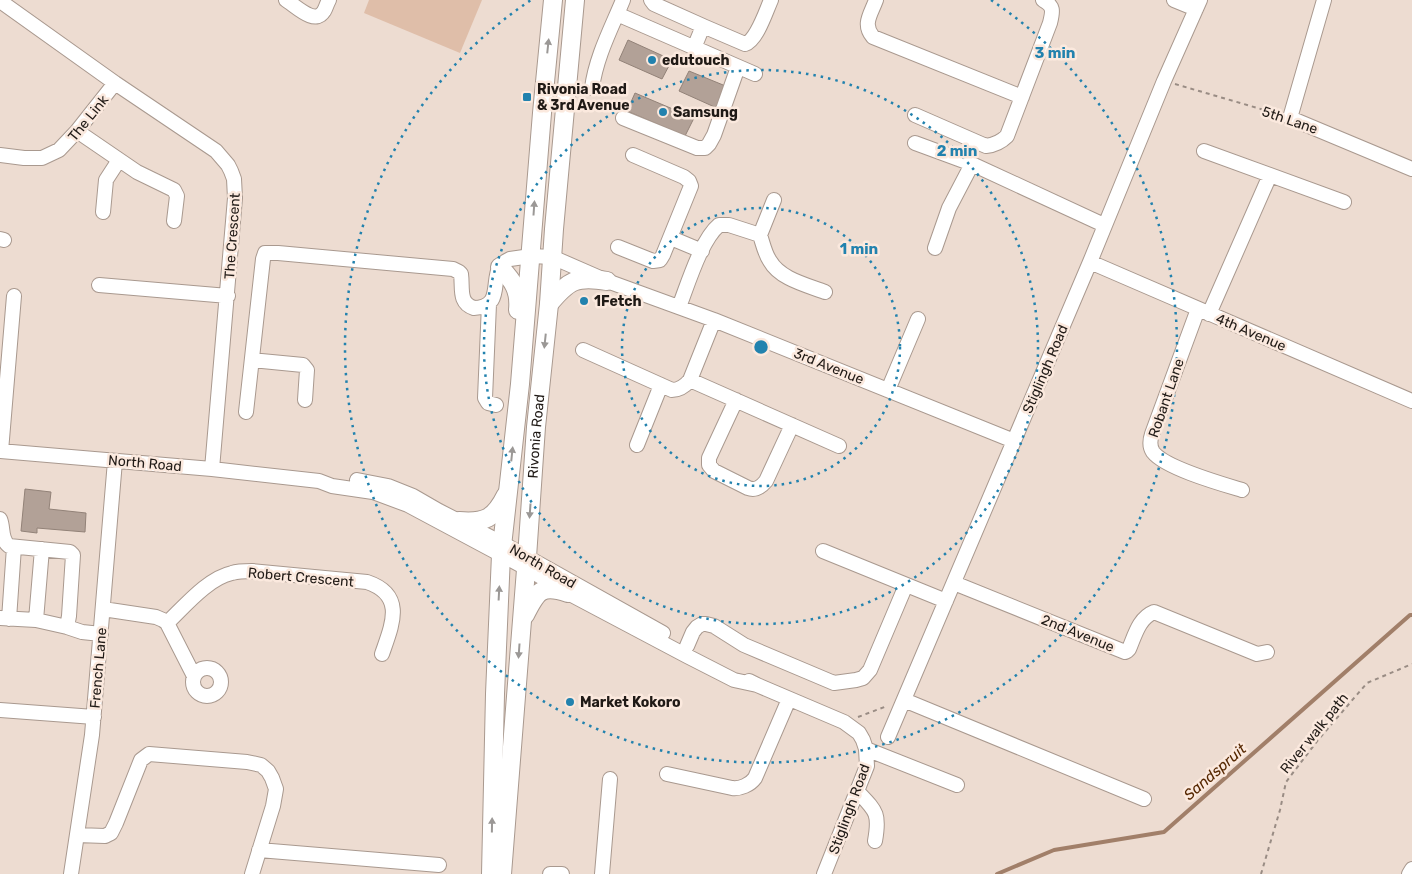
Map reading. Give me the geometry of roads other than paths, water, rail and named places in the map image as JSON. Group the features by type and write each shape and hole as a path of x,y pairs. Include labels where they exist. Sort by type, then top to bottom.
{"main road":[{"name":"Rivonia Road","path":"491,874 495,694 502,549 520,384 553,0"},
{"name":"Rivonia Road","path":"502,874 536,427 549,304 575,0"},
{"path":"500,267 513,282 518,295 513,365 520,384"},
{"path":"549,304 562,289 576,280 589,278 608,281"},
{"path":"459,521 477,522 485,520 500,508 508,492"},
{"path":"521,623 535,596 541,591 554,588 568,593"}],"street":[{"path":"286,0 314,17 319,16 324,11 329,0"},
{"path":"592,88 598,57 623,0"},
{"path":"651,0 654,4 745,44 748,44 753,39 771,0"},
{"path":"876,0 867,28 873,37 1022,96"},
{"path":"915,115 986,146 998,143 1007,136 1052,15 1052,8 1049,3 1043,0"},
{"path":"1174,0 1198,5"},
{"name":"5th Lane","path":"1324,0 1290,118 1412,169"},
{"name":"The Crescent","path":"0,1 115,83 202,140 216,151 228,165 234,179 235,191 228,296 212,469"},
{"name":"Stiglingh Road","path":"888,737 1090,262 1164,81 1198,5"},
{"path":"617,14 755,74"},
{"path":"694,48 703,26"},
{"path":"623,118 697,148 705,148 710,144 714,135 738,67"},
{"name":"The Link","path":"0,156 42,158 59,150 78,131 115,83"},
{"path":"78,131 118,160 176,192 174,221"},
{"path":"915,143 972,164 1104,225"},
{"path":"1204,151 1344,202"},
{"path":"618,248 654,262 660,260 691,186 684,177 633,155"},
{"path":"103,212 106,180 118,160"},
{"path":"935,248 949,208 972,164"},
{"path":"1203,311 1270,175"},
{"path":"774,200 760,235 770,262 790,279 824,292"},
{"path":"679,306 709,235 719,224 729,225 760,235"},
{"path":"670,238 702,251"},
{"path":"246,412 262,259 266,253 453,269 461,274 462,295 467,305 478,308 489,304"},
{"name":"3rd Avenue","path":"500,267 510,259 530,256 552,257 608,281 714,320 1014,442"},
{"name":"4th Avenue","path":"1090,262 1412,401"},
{"path":"496,405 488,403 484,395 489,304 495,292 500,267"},
{"path":"100,285 228,296"},
{"path":"0,451 14,296"},
{"name":"Robant Lane","path":"1203,311 1152,434 1150,447 1154,453 1169,465 1242,490"},
{"path":"888,390 918,319"},
{"path":"582,350 672,390 677,390 686,385 690,380 714,320"},
{"path":"252,360 304,365 308,370 305,400"},
{"path":"690,380 839,446"},
{"path":"637,445 661,385"},
{"path":"736,400 709,458 709,465 714,471 748,488 758,488 766,481 792,425"},
{"name":"North Road","path":"0,451 212,469 319,481 332,486 373,492 408,505 502,549 757,685 844,722"},
{"name":"French Lane","path":"71,874 94,717 114,461"},
{"name":"North Road","path":"319,481 330,478 343,478 388,486 413,496 459,521 502,549"},
{"path":"0,518 2,539 5,543 14,547 70,552 74,555 67,627"},
{"path":"14,547 4,618 36,620 82,632 101,634"},
{"path":"36,620 42,549"},
{"path":"823,551 946,601"},
{"name":"North Road","path":"527,562 568,593 734,680 757,685"},
{"name":"Robert Crescent","path":"167,624 206,587 223,576 234,572 252,571 367,582 383,590 390,600 393,609 392,625 382,654"},
{"name":"2nd Avenue","path":"954,583 1125,652 1129,649 1142,621 1147,615 1154,612 1256,654 1267,652"},
{"path":"687,646 693,632 697,628 702,624 710,625 744,645 834,683 856,680 862,678 870,670 906,585"},
{"path":"103,609 156,616 163,620 167,624 194,676"},
{"path":"667,774 732,788 752,782 789,699"},
{"path":"904,700 1144,798"},
{"path":"0,710 94,717"},
{"name":"Stiglingh Road","path":"824,874 867,766 866,749 859,733 844,722"},
{"path":"866,749 957,785"},
{"path":"77,835 105,836 111,833 141,760 149,754 247,762 261,765 268,770 276,789 274,806 252,874"},
{"path":"602,874 610,779"},
{"path":"857,791 872,807 878,818 875,841"},
{"path":"259,850 438,865"},
{"path":"1409,874 1412,869"},
{"path":"550,874 562,874"}],"waterway":[{"name":"Sandspruit","path":"997,874 1054,850 1164,832 1412,615"}],"place":[{"name":"edutouch","path":"652,60"},
{"name":"Rivonia Road & 3rd Avenue","path":"527,97"},
{"name":"Samsung","path":"663,112"},
{"name":"1Fetch","path":"584,301"},
{"name":"Market Kokoro","path":"570,702"}]}
